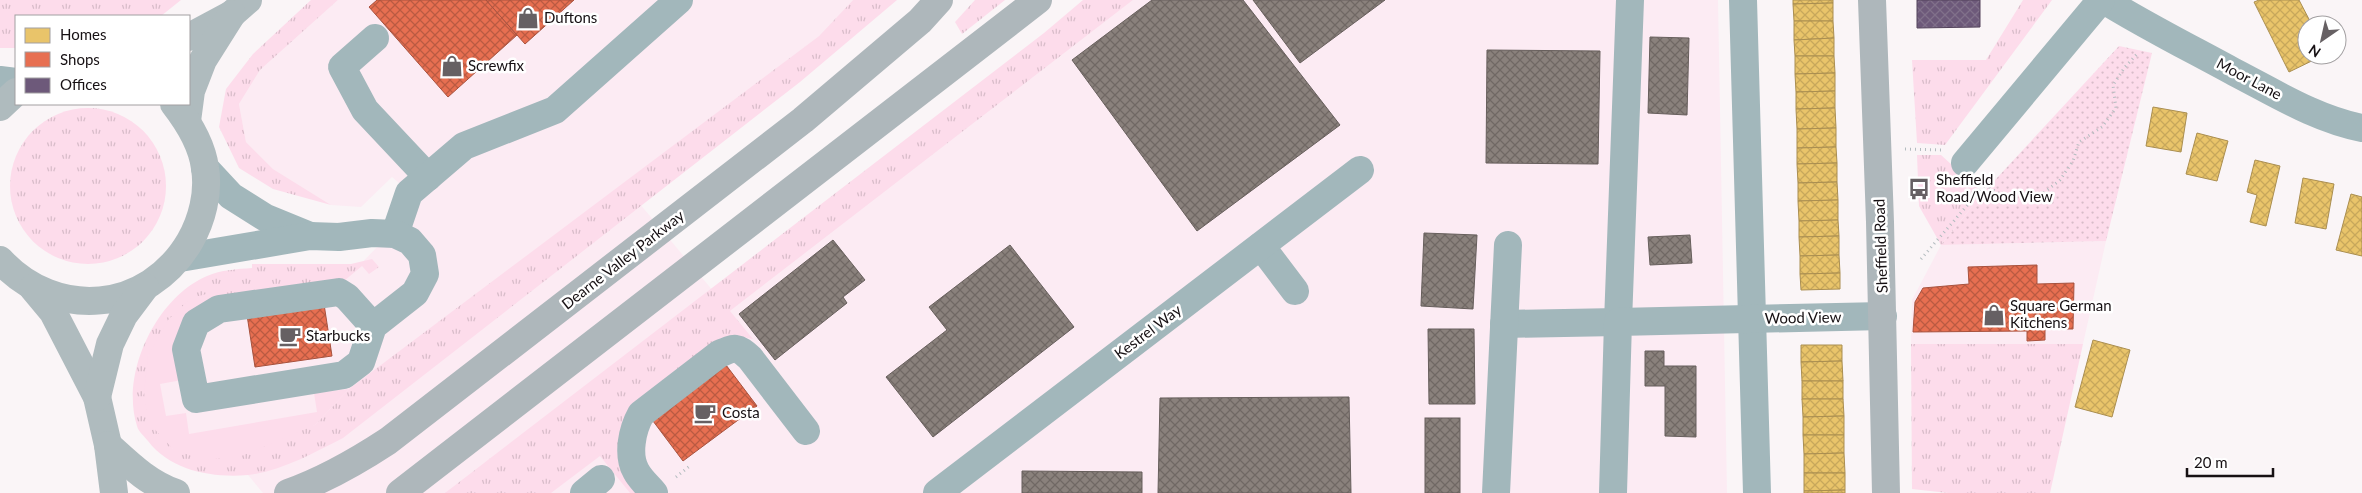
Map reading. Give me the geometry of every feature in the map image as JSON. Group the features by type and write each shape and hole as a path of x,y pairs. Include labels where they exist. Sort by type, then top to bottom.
{"highway":[{"name":"Dearne Valley Parkway","path":"288,493 315,484 350,466 388,441 803,120 920,21 939,0"},
{"path":"400,493 1038,0"},
{"name":"Sheffield Road","path":"1872,0 1883,316 1886,493"}],"main road":[{"path":"190,36 240,7"},
{"path":"190,92 203,60 240,7"},
{"path":"0,107 15,93"},
{"path":"0,260 11,272 33,288 52,296 88,302 118,298 145,287 166,272 180,258 197,229 204,203 206,168 200,147 180,112"},
{"path":"97,397 110,344 124,314 145,287"},
{"path":"33,288 53,312 97,397 108,445 114,493"},
{"path":"108,445 138,473 157,486 176,493"}],"street":[{"path":"395,234 409,193 464,146 555,110 679,0"},
{"path":"1613,493 1630,0"},
{"path":"1743,0 1757,493"},
{"path":"1965,162 2102,0"},
{"name":"Moor Lane","path":"2102,0 2138,11 2301,108 2349,126 2362,128"},
{"path":"376,38 342,67 365,110 428,177"},
{"path":"0,80 15,82"},
{"path":"206,168 231,196 266,218 310,236"},
{"name":"Kestrel Way","path":"937,493 1360,170"},
{"path":"180,258 310,236 339,237 372,233 395,234 410,241 422,255 425,274 415,293 373,326 361,362 344,375 196,399 186,349 196,324 220,309 339,292 347,297 373,326"},
{"path":"1496,493 1508,245"},
{"path":"1261,246 1295,291"},
{"name":"Wood View","path":"1504,324 1883,316"},
{"path":"654,493 636,472 632,457 635,426 641,414 718,354 731,348 740,349 750,358 806,431"}],"path":[{"path":"1877,149 1942,150 1965,162 1985,185 2006,198 2036,200 2060,180 2073,161 2079,142 2102,127 2116,108 2113,85 2125,67 2140,51"},
{"path":"1921,260 1985,185"}],"shaded area":[{"path":"338,0 853,0 819,36 623,184 730,311 1133,0 1718,0 1727,493 263,493 248,475 173,437 152,406 157,354 195,302 344,281 421,202 392,177 361,207 331,205 273,169 246,142 239,104 260,70"},
{"path":"2106,241 2083,344 1911,344 1912,300 1941,245"}],"green space":[{"path":"0,0 181,0 162,15 15,15 15,48 0,48"},
{"path":"311,0 338,0 260,70 239,104 246,142 273,169 331,205 273,189 239,168 219,127 226,89 253,54"},
{"path":"853,0 897,0 800,82 343,438 297,461 273,470 234,476 207,473 180,466 157,451 139,430 133,405 138,361 158,319 189,286 212,274 252,268 252,264 351,264 372,259 379,267 369,274 362,266 344,281 227,295 148,356 173,449 315,425 349,389 819,36"},
{"path":"975,0 1005,0 962,34 955,22"},
{"path":"1083,0 1133,0 730,311 753,339 743,337 630,412 641,493 630,493 600,456 551,493 445,493 1044,33"},
{"path":"2023,0 2052,0 1945,145 1917,143 1912,60 1986,60"},
{"path":"2119,46 2152,53 2106,241 1941,245 1983,193"},
{"path":"80,108 96,108 111,111 125,117 138,125 149,136 163,163 166,186 165,201 157,223 149,236 138,247 111,261 96,264 80,264 65,261 51,255 38,247 27,236 13,209 10,194 10,178 13,163 19,149 27,136 38,125 65,111"},
{"path":"1917,155 1941,155 1983,193 1941,245 1919,206"},
{"path":"214,292 227,295 182,380 160,384 166,416 186,413 189,434 317,412 314,393 349,389 315,425 239,457 202,460 173,449 148,422 144,392 148,356 168,320 191,298"},
{"path":"1911,344 2083,344 2050,493 1948,493 1912,489"}],"building: Homes":[{"path":"1793,0 1833,0 1833,3 1793,4"},
{"path":"2259,0 2299,0 2307,15 2297,15 2297,65 2303,65 2289,72 2254,2"},
{"path":"1833,3 1833,21 1794,21 1793,4"},
{"path":"1794,21 1833,21 1834,38 1794,40"},
{"path":"1834,38 1834,56 1795,56 1794,40"},
{"path":"1795,56 1834,56 1835,73 1795,74"},
{"path":"1835,73 1835,91 1796,92 1795,74"},
{"path":"1835,91 1835,108 1796,109 1796,92"},
{"path":"2153,107 2187,113 2181,152 2146,146"},
{"path":"1835,108 1836,128 1797,129 1796,109"},
{"path":"1836,128 1836,147 1797,148 1797,129"},
{"path":"2197,133 2228,141 2217,181 2186,174"},
{"path":"1836,147 1837,163 1797,164 1797,148"},
{"path":"2255,160 2280,166 2266,226 2250,222 2257,195 2247,192"},
{"path":"1837,163 1837,182 1798,183 1797,164"},
{"path":"2303,178 2334,184 2326,229 2295,223"},
{"path":"1837,182 1838,200 1798,201 1798,183"},
{"path":"2351,194 2362,197 2362,256 2336,250"},
{"path":"1838,200 1838,220 1799,221 1798,201"},
{"path":"1838,220 1839,236 1799,237 1799,221"},
{"path":"1839,236 1839,255 1800,256 1799,237"},
{"path":"1839,255 1840,273 1800,274 1800,256"},
{"path":"1840,273 1840,289 1801,290 1800,274"},
{"path":"2093,340 2130,350 2112,417 2075,407"},
{"path":"1801,345 1842,345 1842,361 1801,362"},
{"path":"1842,361 1843,381 1802,381 1801,362"},
{"path":"1802,381 1843,381 1843,399 1802,399"},
{"path":"1802,399 1843,399 1844,416 1803,417"},
{"path":"1844,416 1844,435 1803,435 1803,417"},
{"path":"1803,435 1844,435 1844,453 1804,454"},
{"path":"1844,453 1845,473 1804,473 1804,454"},
{"path":"1804,473 1845,473 1845,490 1804,491"},
{"path":"1845,490 1845,493 1804,493 1804,491"}],"building: Shops":[{"name":"Screwfix","path":"377,0 486,0 517,35 448,97 369,7"},
{"name":"Duftons","path":"486,0 574,0 525,44"},
{"name":"Square German Kitchens","path":"2037,265 2037,284 2074,283 2073,329 2045,329 2045,340 2027,341 2027,331 1913,332 1915,302 1923,288 1969,284 1968,267"},
{"name":"Starbucks","path":"324,304 332,356 255,367 247,315"},
{"name":"Costa","path":"726,365 757,406 683,461 653,421"}],"building: Offices":[{"path":"1917,0 1980,0 1980,27 1917,28"}],"building: Industry":[{"path":"1152,0 1243,0 1340,125 1197,231 1072,60"},
{"path":"1253,0 1385,0 1300,63"},
{"path":"1650,37 1689,38 1687,115 1648,113"},
{"path":"1487,50 1600,51 1598,164 1486,163"},
{"path":"1424,233 1477,235 1473,309 1421,306"},
{"path":"1690,235 1692,263 1650,265 1648,237"},
{"path":"833,240 865,280 843,297 847,303 775,360 739,314"},
{"path":"1010,245 1074,327 933,437 886,377 947,330 929,307"},
{"path":"1428,329 1474,329 1475,404 1429,404"},
{"path":"1645,351 1664,351 1664,366 1696,366 1696,437 1665,436 1665,386 1645,386"},
{"path":"1349,397 1351,493 1158,493 1160,398"},
{"path":"1425,418 1460,418 1460,493 1425,493"},
{"path":"1022,471 1142,472 1142,493 1022,493"}],"place":[{"name":"Duftons","path":"528,18"},
{"name":"Screwfix","path":"452,66"},
{"name":"Sheffield Road/Wood View","path":"1919,189"},
{"name":"Square German Kitchens","path":"1994,315"},
{"name":"Starbucks","path":"290,336"},
{"name":"Costa","path":"705,413"}]}
